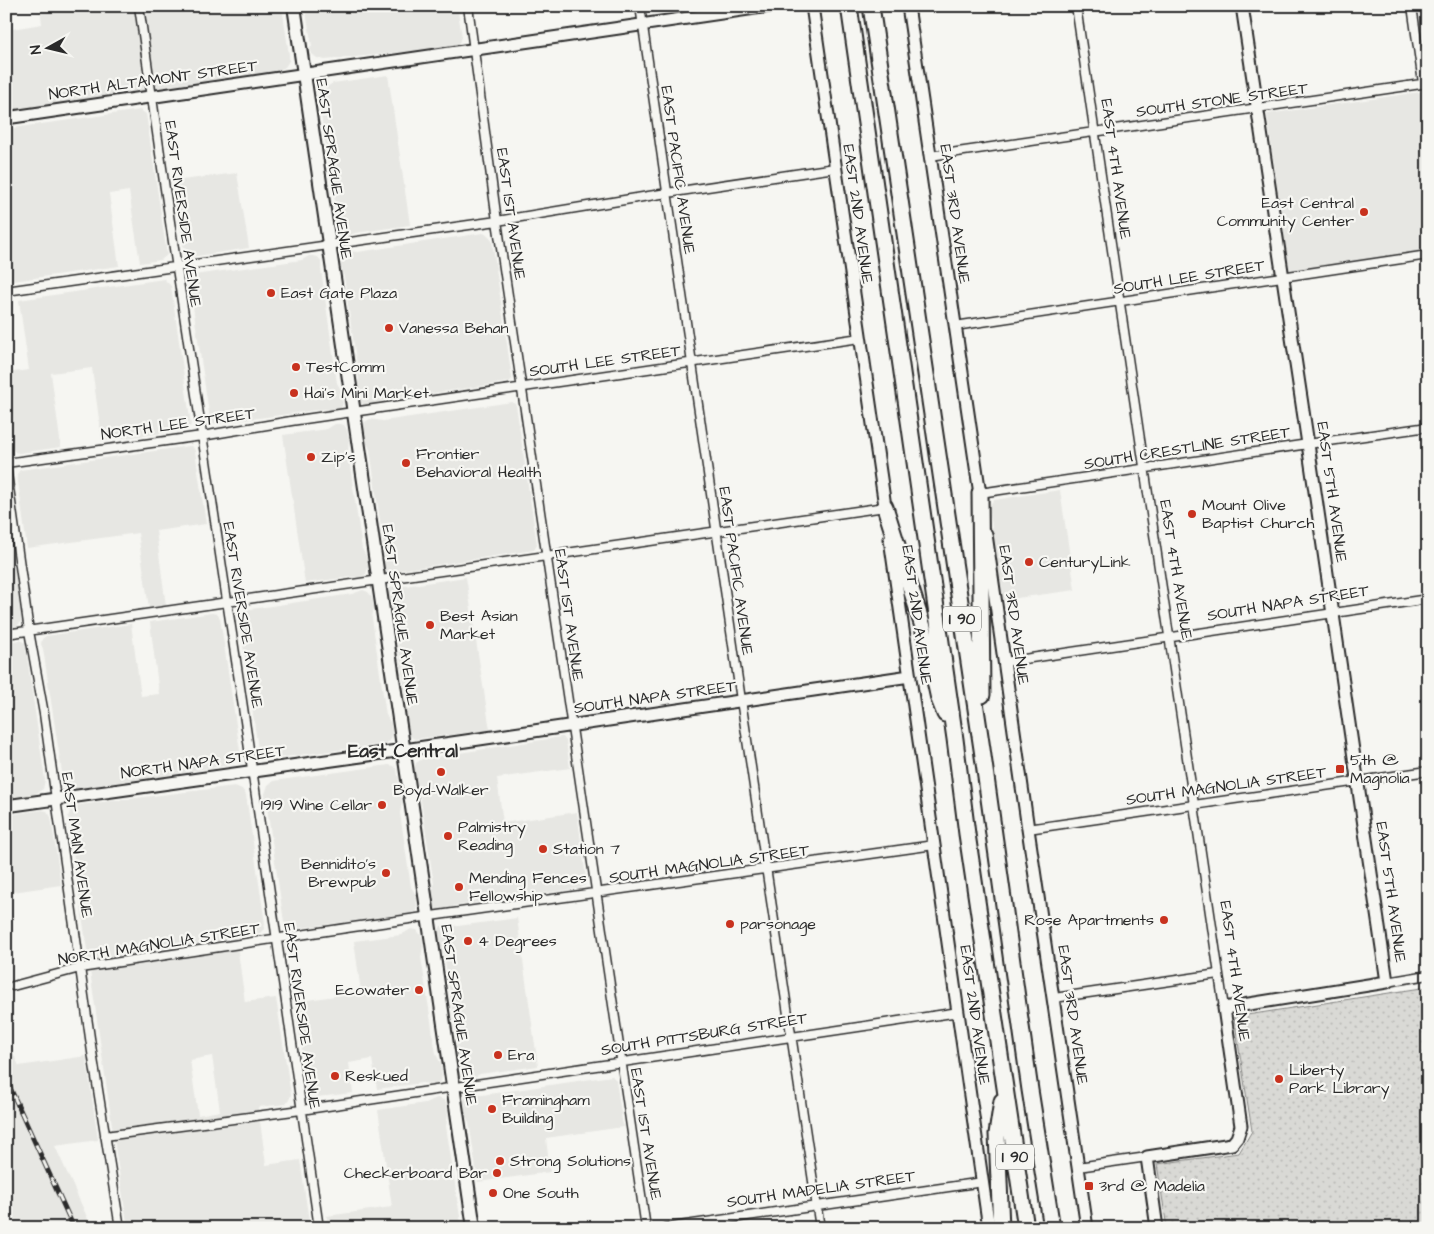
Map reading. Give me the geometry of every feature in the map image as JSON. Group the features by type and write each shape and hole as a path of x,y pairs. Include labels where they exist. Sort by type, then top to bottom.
{"highway":[{"name":"I 90","path":"871,8 982,749 1028,1071 1054,1228"},
{"name":"I 90","path":"849,9 955,739 967,834 1026,1228"},
{"path":"980,493 982,749"},
{"path":"885,507 923,627 939,699 955,739"},
{"path":"1001,1228 997,1134 1005,1087"}],"main road":[{"name":"EAST SPRAGUE AVENUE","path":"294,6 474,1228"}],"street":[{"name":"EAST RIVERSIDE AVENUE","path":"139,6 319,1228"},
{"name":"EAST 1ST AVENUE","path":"468,6 497,221 646,1228"},
{"name":"EAST PACIFIC AVENUE","path":"640,6 820,1228"},
{"name":"NORTH ALTAMONT STREET","path":"6,118 770,6"},
{"name":"EAST 2ND AVENUE","path":"812,6 989,1228"},
{"name":"EAST 3RD AVENUE","path":"908,6 1088,1228"},
{"name":"EAST 4TH AVENUE","path":"1076,6 1241,1126 1237,1138 1232,1144 1147,1157"},
{"name":"EAST 5TH AVENUE","path":"1242,6 1387,982"},
{"path":"1412,6 1426,83"},
{"name":"SOUTH STONE STREET","path":"930,156 1426,83"},
{"path":"6,291 329,246 835,168"},
{"name":"SOUTH LEE STREET","path":"955,326 1428,255"},
{"name":"SOUTH LEE STREET","path":"354,412 860,338"},
{"name":"NORTH LEE STREET","path":"6,464 354,412"},
{"name":"SOUTH CRESTLINE STREET","path":"980,493 1428,427"},
{"name":"EAST MAIN AVENUE","path":"6,464 29,631 44,714 80,968 120,1228"},
{"path":"6,634 885,507"},
{"name":"SOUTH NAPA STREET","path":"1004,662 1428,599"},
{"name":"SOUTH NAPA STREET","path":"404,750 910,676"},
{"name":"NORTH NAPA STREET","path":"6,806 404,750"},
{"name":"SOUTH MAGNOLIA STREET","path":"1028,829 1428,771"},
{"name":"SOUTH MAGNOLIA STREET","path":"428,918 934,845"},
{"name":"NORTH MAGNOLIA STREET","path":"13,986 80,968 428,918"},
{"path":"1054,998 1218,974"},
{"path":"1224,1008 1428,975"},
{"name":"SOUTH PITTSBURG STREET","path":"105,1136 301,1110 959,1012"},
{"path":"1078,1167 1147,1157 1157,1228"},
{"name":"SOUTH MADELIA STREET","path":"665,1228 983,1182"}],"shaded area":[{"path":"40,6 282,6 289,61 285,67 272,74 11,111 6,82 6,30 42,24"},
{"path":"305,6 384,6 384,8 395,6 457,6 462,37 456,47 325,60 317,58 312,54"},
{"path":"388,75 410,225 355,233 344,238 336,231 334,220 336,209 318,96 322,90 333,83"},
{"path":"1428,91 1428,250 1289,271 1267,114"},
{"path":"140,110 146,114 167,255 161,260 140,263 129,191 109,194 119,266 6,282 6,129"},
{"path":"237,173 249,248 191,257 184,252 174,181"},
{"path":"483,233 492,240 512,379 509,382 380,401 367,407 362,404 359,400 357,389 359,379 340,260 342,254 346,251 358,252"},
{"path":"309,256 318,257 321,261 337,383 341,390 343,403 341,408 335,411 325,409 215,424 210,420 189,280 194,275 302,260"},
{"path":"164,279 171,286 191,425 187,430 102,441 92,368 51,373 61,447 15,452 12,448 6,409 6,373 29,370 19,300"},
{"path":"512,402 516,405 537,545 534,550 402,570 394,573 388,572 383,564 385,557 370,449 365,440 363,428 365,422 370,419 383,421"},
{"path":"335,424 344,425 347,430 349,440 348,452 362,549 367,558 368,567 366,574 362,577 305,583 283,435 327,429"},
{"path":"190,446 195,451 206,524 156,531 166,606 149,608 138,533 27,548 17,474 20,470"},
{"path":"1060,490 1075,590 1003,600 989,507 991,503 994,500"},
{"path":"6,543 11,543 22,621 17,626 6,628"},
{"path":"466,577 490,730 415,739 408,734 404,701 405,692 392,605 388,593 390,588 396,585 405,586"},
{"path":"363,590 372,597 374,607 372,618 386,715 391,724 392,736 390,741 385,744 269,759 262,756 258,749 239,617 240,613 244,610 352,594"},
{"path":"212,613 217,614 220,618 240,751 237,760 230,765 76,789 68,786 63,779 41,644 42,639 46,636 131,624 141,696 159,694 150,622"},
{"path":"20,640 25,643 45,780 43,789 35,794 6,798 6,642"},
{"path":"563,737 566,741 570,768 497,778 503,823 577,812 586,878 585,885 581,888 454,906 447,911 436,910 432,897 434,884 419,789 414,776 416,763 422,759"},
{"path":"389,765 394,766 397,770 402,802 400,813 411,887 416,895 417,906 415,914 293,929 287,927 284,922 265,794 268,785 273,781"},
{"path":"235,786 242,789 246,795 265,924 264,929 260,933 236,937 245,1002 276,998 291,1095 286,1104 258,1107 266,1165 300,1160 310,1228 128,1228 68,817 71,809 78,805","holes":["212,1056 220,1111 198,1115 190,1060"]},
{"path":"47,811 51,817 61,885 6,893 6,815"},
{"path":"517,918 538,1066 480,1074 465,1080 459,1073 457,1062 458,1053 444,953 439,945 438,931 441,926 447,925 458,926"},
{"path":"411,929 417,930 422,937 421,957 436,1054 441,1064 441,1081 435,1085 422,1083 377,1089 372,1059 349,1063 353,1093 313,1096 308,1091 295,1002 361,992 354,941 401,935"},
{"path":"1428,987 1428,1228 1167,1228 1157,1164 1239,1153 1252,1131 1234,1017"},
{"path":"6,1038 19,1066 86,1056 98,1140 55,1146 92,1228 6,1228"},
{"path":"612,1076 616,1080 623,1127 546,1138 550,1172 478,1182 469,1122 464,1113 463,1102 465,1096 472,1093 482,1095"},
{"path":"437,1098 444,1100 446,1103 448,1115 446,1126 463,1228 328,1228 327,1216 392,1207 378,1110 425,1103"}],"railway":[{"path":"6,1079 74,1228"}],"place":[{"name":"East Central Community Center","path":"1364,212"},
{"name":"East Gate Plaza","path":"271,293"},
{"name":"Vanessa Behan","path":"389,328"},
{"name":"TestComm","path":"296,367"},
{"name":"Hai's Mini Market","path":"294,393"},
{"name":"Zip's","path":"311,457"},
{"name":"Frontier Behavioral Health","path":"406,463"},
{"name":"Mount Olive Baptist Church","path":"1192,514"},
{"name":"CenturyLink","path":"1029,562"},
{"name":"Best Asian Market","path":"430,625"},
{"name":"5th @ Magnolia","path":"1340,769"},
{"name":"Boyd-Walker","path":"441,772"},
{"name":"1919 Wine Cellar","path":"382,805"},
{"name":"Palmistry Reading","path":"448,836"},
{"name":"Station 7","path":"543,849"},
{"name":"Bennidito's Brewpub","path":"386,873"},
{"name":"Mending Fences Fellowship","path":"459,887"},
{"name":"Rose Apartments","path":"1164,920"},
{"name":"parsonage","path":"730,924"},
{"name":"4 Degrees","path":"468,941"},
{"name":"Ecowater","path":"419,990"},
{"name":"Era","path":"498,1055"},
{"name":"Reskued","path":"335,1076"},
{"name":"Liberty Park Library","path":"1279,1079"},
{"name":"Framingham Building","path":"492,1109"},
{"name":"Strong Solutions","path":"500,1161"},
{"name":"Checkerboard Bar","path":"497,1173"},
{"name":"3rd @ Madelia","path":"1089,1186"},
{"name":"One South","path":"493,1193"}],"district":[{"name":"East Central","path":"403,751"}]}
